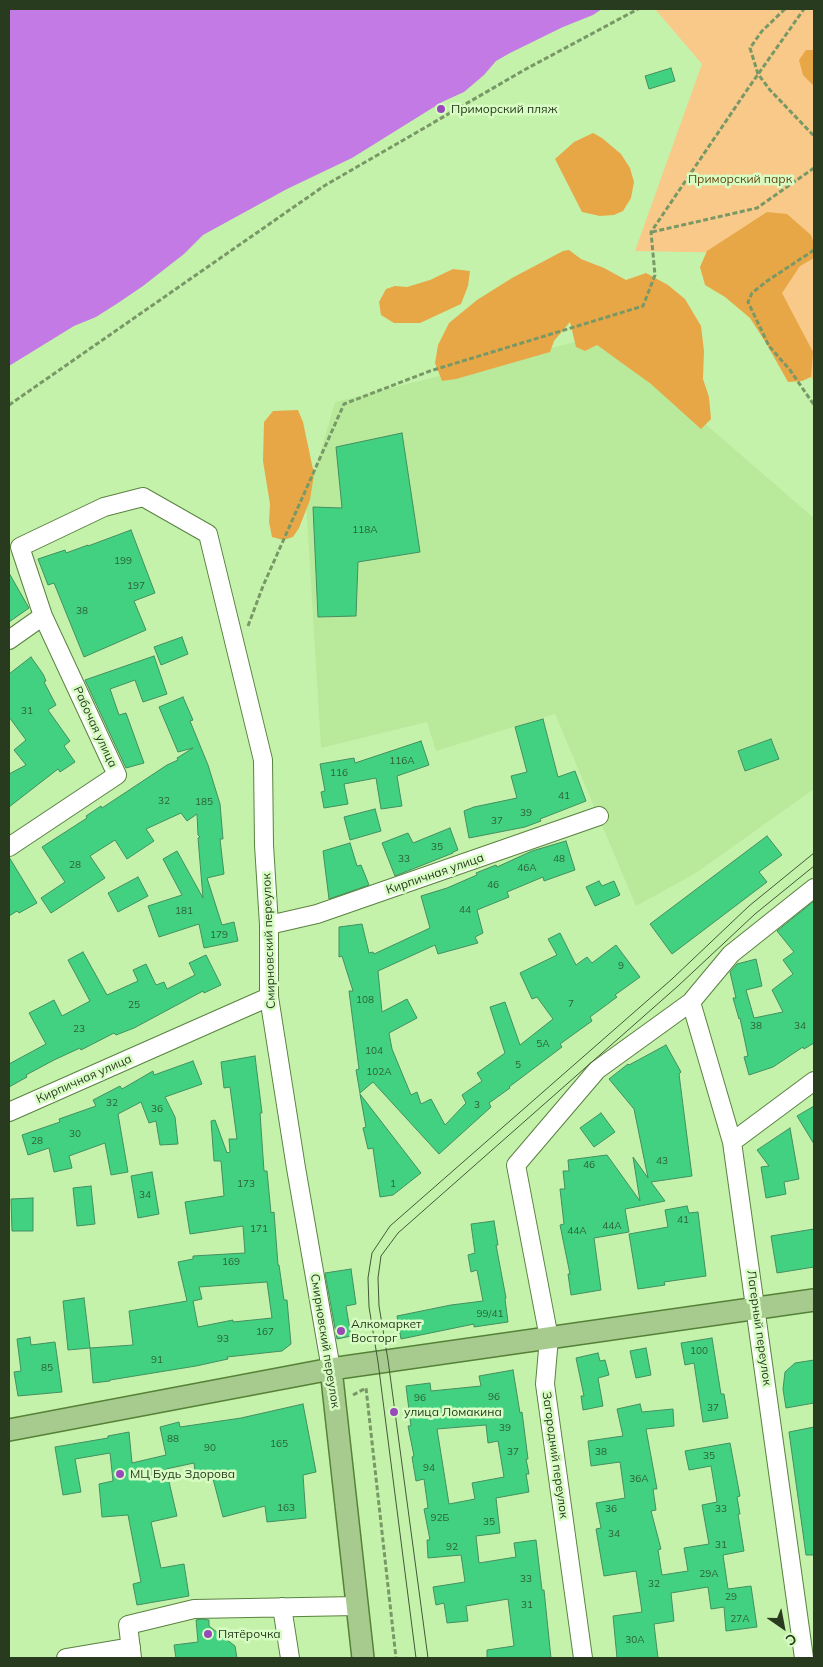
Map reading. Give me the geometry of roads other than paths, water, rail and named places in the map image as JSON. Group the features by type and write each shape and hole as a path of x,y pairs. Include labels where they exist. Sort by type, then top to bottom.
{"main road":[{"path":"9,1430 331,1369 814,1300"},
{"name":"Смирновский переулок","path":"331,1369 363,1658"}],"street":[{"name":"Смирновский переулок","path":"43,616 20,547 104,507 143,497 208,534 263,760 264,845 269,925 269,997 331,1369"},
{"path":"9,640 43,616"},
{"name":"Рабочая улица","path":"9,847 117,775 43,616"},
{"name":"Кирпичная улица","path":"269,925 317,914 599,816"},
{"path":"690,1002 731,954 814,888"},
{"name":"Кирпичная улица","path":"9,1112 269,997"},
{"name":"Лагерный переулок","path":"690,1002 732,1142 804,1658"},
{"name":"Загородний переулок","path":"583,1658 545,1384 549,1338 516,1164 598,1070 690,1002"},
{"path":"732,1142 814,1081"},
{"path":"66,1658 131,1653 128,1625 194,1609 357,1606"},
{"path":"282,1607 290,1658"}],"tram line":[{"path":"416,1658 378,1362 369,1307 368,1278 372,1253 390,1226 672,979 749,906 814,853"},
{"path":"428,1658 379,1306 378,1278 381,1256 398,1233 678,986 755,914 814,866"}],"place":[{"name":"Приморский пляж","path":"441,109"},
{"name":"Алкомаркет Восторг","path":"341,1331"},
{"name":"улица Ломакина","path":"394,1412"},
{"name":"МЦ Будь Здорова","path":"120,1474"},
{"name":"Пятёрочка","path":"208,1634"}],"park label":[{"name":"Приморский парк","path":"740,179"}]}
